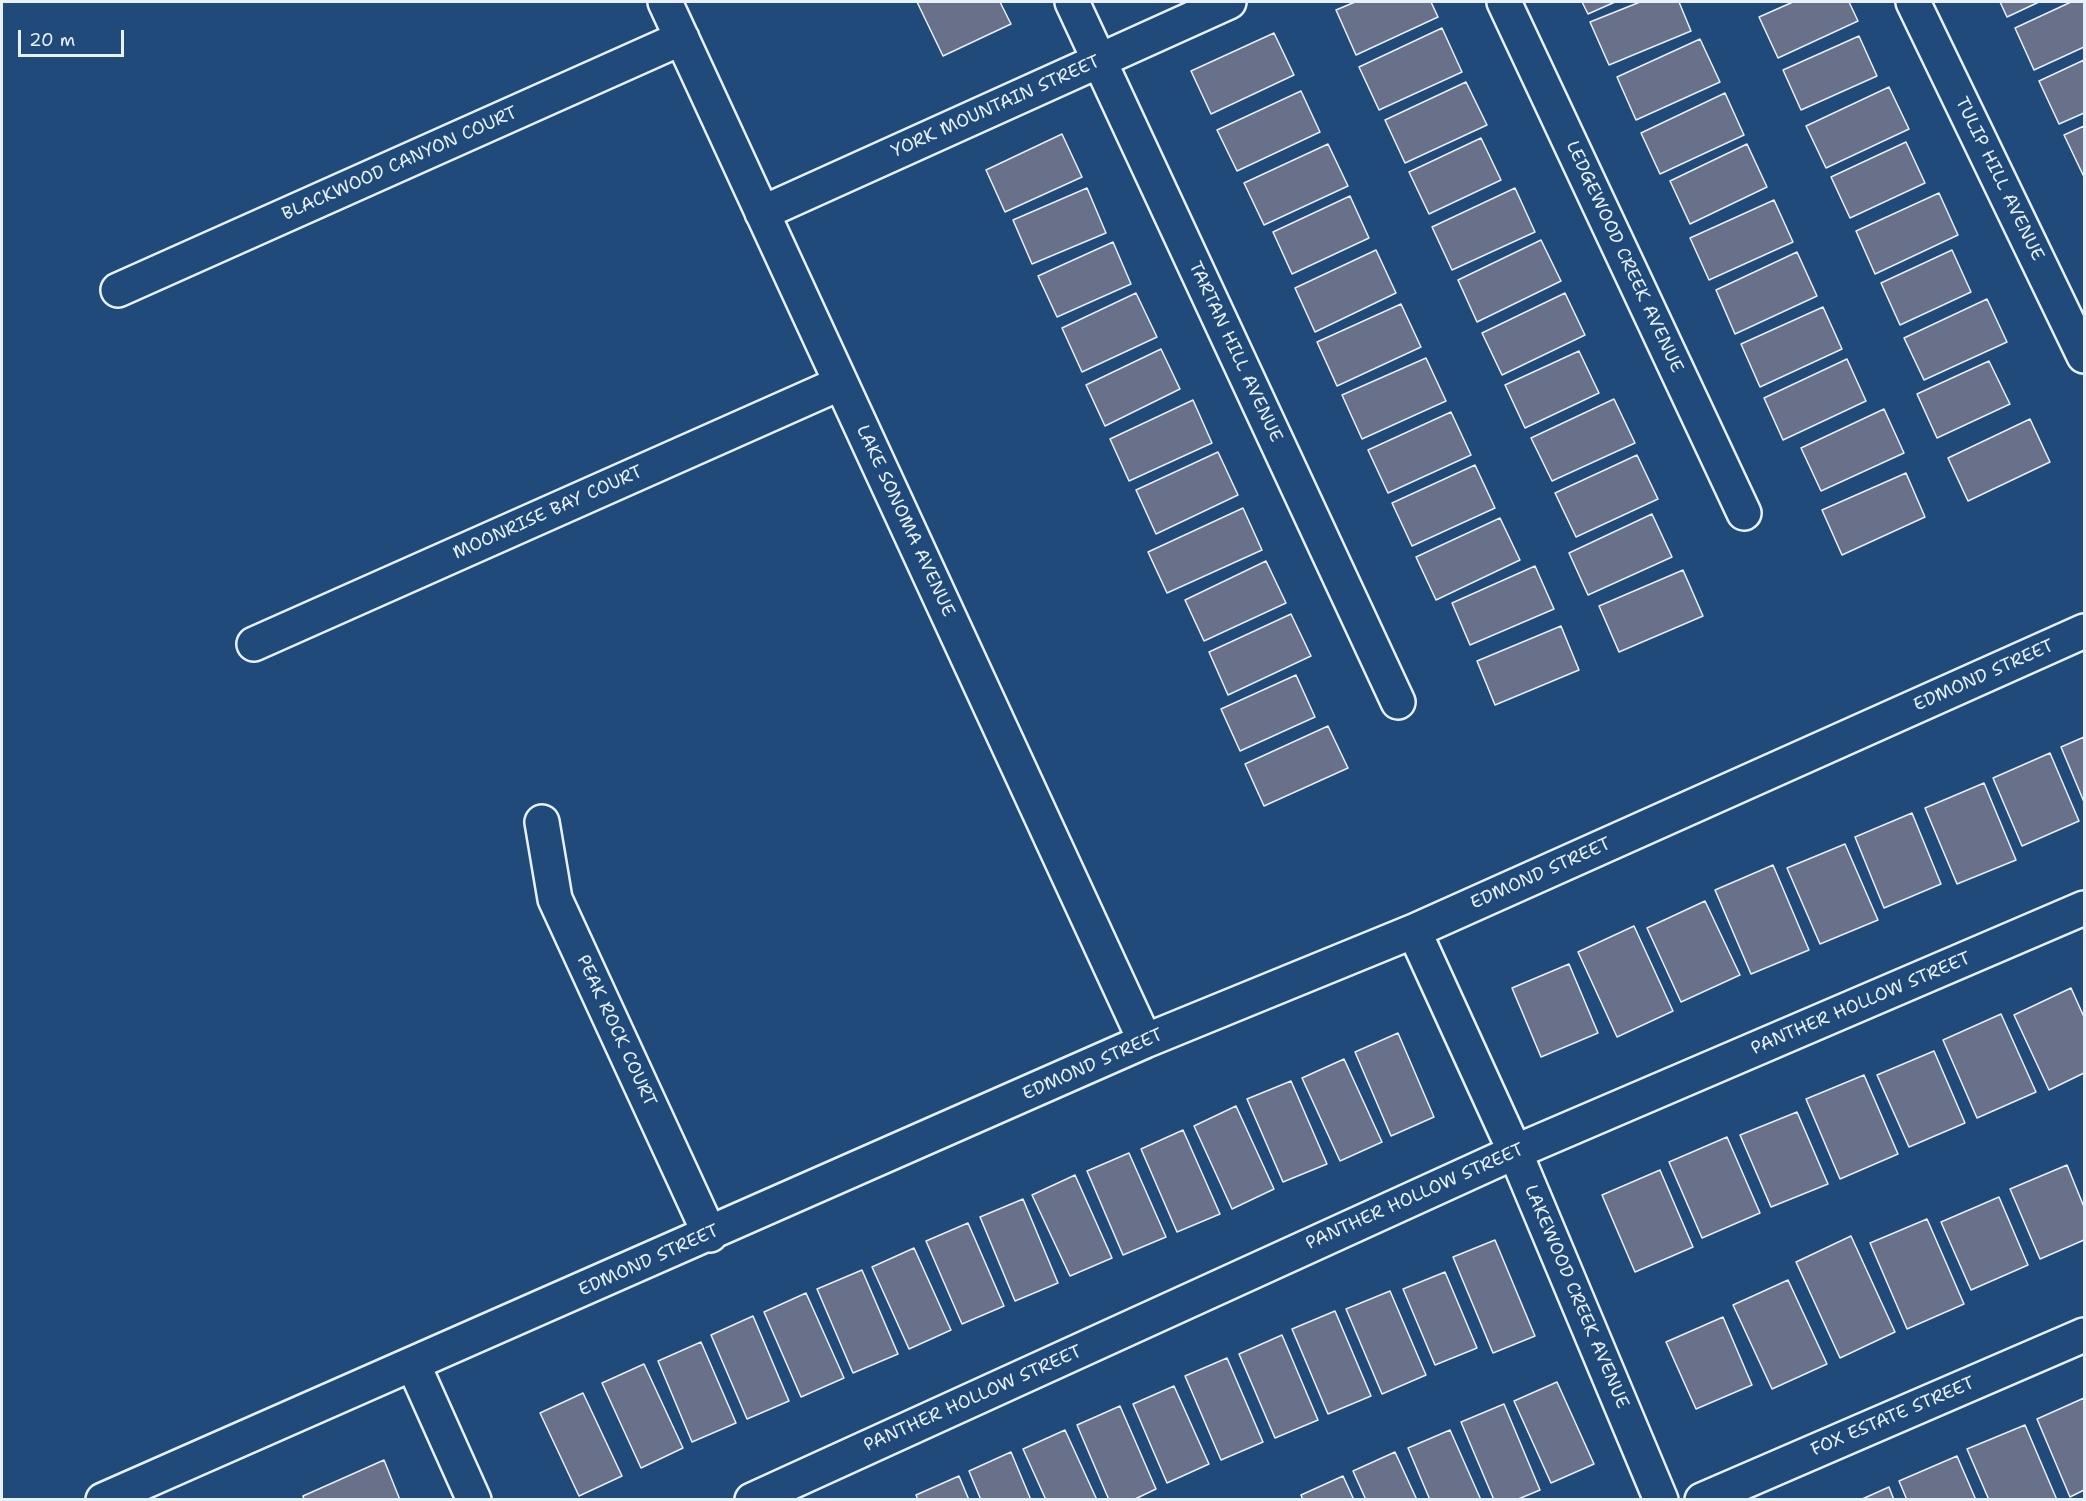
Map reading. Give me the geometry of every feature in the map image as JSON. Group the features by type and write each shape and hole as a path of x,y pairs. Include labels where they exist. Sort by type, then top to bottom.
{"street":[{"name":"LAKE SONOMA AVENUE","path":"665,2 1145,1041"},
{"name":"TARTAN HILL AVENUE","path":"1072,2 1398,702"},
{"name":"YORK MOUNTAIN STREET","path":"762,213 1229,2"},
{"name":"LEDGEWOOD CREEK AVENUE","path":"1504,2 1744,513"},
{"name":"TULIP HILL AVENUE","path":"1913,2 2085,356"},
{"name":"BLACKWOOD CANYON COURT","path":"118,290 682,38"},
{"name":"MOONRISE BAY COURT","path":"254,644 841,383"},
{"name":"EDMOND STREET","path":"103,1500 710,1235 1145,1041 1414,931 2085,632"},
{"name":"PEAK ROCK COURT","path":"542,822 555,899 710,1235"},
{"name":"PANTHER HOLLOW STREET","path":"752,1500 1515,1152 2085,908"},
{"name":"LAKEWOOD CREEK AVENUE","path":"1414,931 1515,1152 1661,1500"},
{"name":"FOX ESTATE STREET","path":"1702,1500 2085,1335"},
{"path":"413,1364 474,1500"}],"building":[{"path":"917,2 1000,2 1011,24 943,56"},
{"path":"1355,2 1431,2 1438,17 1356,55 1336,10"},
{"path":"1582,2 1615,2 1588,14"},
{"path":"1640,2 1679,2 1691,31 1609,65 1590,22"},
{"path":"1793,2 1849,2 1858,21 1778,58 1759,17"},
{"path":"2000,2 2039,2 2007,17"},
{"path":"2071,2 2084,2 2084,47 2034,70 2015,28"},
{"path":"1442,28 1462,72 1379,110 1359,67"},
{"path":"1274,33 1294,75 1211,114 1191,71"},
{"path":"1859,36 1877,76 1801,110 1783,70"},
{"path":"1700,39 1720,82 1636,120 1617,77"},
{"path":"2084,60 2084,113 2059,124 2039,81"},
{"path":"1466,82 1487,125 1405,163 1385,120"},
{"path":"1889,87 1909,129 1826,168 1806,126"},
{"path":"1301,91 1320,132 1237,171 1217,130"},
{"path":"1725,93 1744,135 1660,174 1641,133"},
{"path":"2084,126 2084,177 2064,135"},
{"path":"1062,134 1082,177 1005,212 986,170"},
{"path":"1481,138 1501,180 1429,214 1409,172"},
{"path":"1906,142 1925,183 1850,218 1831,177"},
{"path":"1328,144 1348,186 1264,225 1244,183"},
{"path":"1747,144 1767,187 1690,224 1670,181"},
{"path":"1087,188 1106,233 1032,264 1013,220"},
{"path":"1515,188 1535,232 1452,270 1432,227"},
{"path":"1939,193 1958,235 1875,274 1856,231"},
{"path":"1350,196 1369,238 1292,274 1273,232"},
{"path":"1774,200 1793,242 1709,280 1690,238"},
{"path":"1541,240 1561,281 1477,322 1458,280"},
{"path":"1113,242 1131,284 1057,317 1038,276"},
{"path":"1376,250 1396,293 1315,332 1295,288"},
{"path":"1952,250 1971,292 1900,325 1881,283"},
{"path":"1797,252 1817,296 1735,334 1716,290"},
{"path":"1136,293 1157,337 1082,372 1062,328"},
{"path":"1565,293 1585,335 1502,375 1482,333"},
{"path":"1987,299 2007,342 1924,380 1904,338"},
{"path":"1401,304 1421,347 1337,386 1317,342"},
{"path":"1823,307 1842,349 1760,387 1741,344"},
{"path":"1161,349 1180,389 1105,426 1086,385"},
{"path":"1579,351 1599,393 1525,428 1505,385"},
{"path":"1426,358 1446,401 1362,439 1342,395"},
{"path":"1847,359 1866,401 1783,440 1764,398"},
{"path":"1989,361 2010,404 1937,438 1917,394"},
{"path":"1614,399 1635,443 1552,481 1531,438"},
{"path":"1193,400 1212,443 1129,481 1110,439"},
{"path":"1884,409 1904,453 1821,491 1801,448"},
{"path":"1451,412 1471,455 1388,493 1368,450"},
{"path":"2030,419 2050,462 1968,501 1948,458"},
{"path":"1218,452 1238,495 1156,534 1136,490"},
{"path":"1637,455 1658,499 1576,537 1555,493"},
{"path":"1475,465 1495,508 1412,546 1392,503"},
{"path":"1906,473 1925,517 1842,555 1822,510"},
{"path":"1243,508 1262,550 1167,593 1148,552"},
{"path":"1652,514 1672,557 1588,595 1569,553"},
{"path":"1500,518 1520,560 1436,600 1416,557"},
{"path":"1266,561 1286,603 1204,641 1185,600"},
{"path":"1535,566 1554,609 1470,645 1452,603"},
{"path":"1683,570 1703,616 1619,652 1599,606"},
{"path":"1291,614 1311,656 1228,695 1209,652"},
{"path":"1561,626 1579,670 1495,705 1477,661"},
{"path":"1296,675 1315,717 1240,751 1221,709"},
{"path":"1328,726 1348,768 1264,806 1245,764"},
{"path":"2084,737 2084,802 2061,747"},
{"path":"2050,753 2079,821 2022,846 1993,778"},
{"path":"1984,783 2016,860 1957,884 1925,808"},
{"path":"1912,813 1941,884 1884,908 1855,837"},
{"path":"1845,844 1878,920 1820,944 1787,868"},
{"path":"1773,865 1809,950 1751,974 1715,890"},
{"path":"1705,901 1740,975 1681,1002 1647,928"},
{"path":"1634,926 1673,1011 1617,1037 1578,952"},
{"path":"1569,964 1598,1033 1541,1057 1512,988"},
{"path":"2071,988 2084,1017 2084,1073 2049,1090 2014,1015"},
{"path":"2001,1014 2036,1092 1977,1118 1943,1040"},
{"path":"1398,1033 1434,1117 1391,1136 1355,1052"},
{"path":"1934,1051 1965,1123 1909,1147 1877,1075"},
{"path":"1344,1059 1382,1142 1340,1161 1302,1078"},
{"path":"1864,1075 1898,1154 1840,1179 1806,1099"},
{"path":"1291,1081 1327,1164 1283,1182 1247,1099"},
{"path":"1236,1106 1274,1189 1232,1209 1194,1126"},
{"path":"1797,1112 1828,1184 1771,1207 1740,1135"},
{"path":"1183,1130 1220,1214 1177,1232 1141,1149"},
{"path":"1727,1137 1760,1213 1702,1238 1669,1162"},
{"path":"1129,1153 1166,1237 1123,1255 1087,1171"},
{"path":"2067,1165 2084,1207 2084,1240 2040,1259 2010,1189"},
{"path":"1660,1170 1693,1247 1635,1272 1602,1195"},
{"path":"1075,1175 1112,1258 1070,1276 1032,1195"},
{"path":"1999,1197 2028,1265 1971,1290 1941,1222"},
{"path":"1023,1199 1058,1283 1015,1301 980,1217"},
{"path":"1927,1219 1964,1304 1907,1329 1870,1243"},
{"path":"968,1223 1004,1306 962,1324 926,1241"},
{"path":"1851,1236 1895,1332 1840,1358 1796,1262"},
{"path":"1495,1240 1535,1336 1493,1353 1453,1257"},
{"path":"914,1248 951,1330 909,1349 872,1267"},
{"path":"862,1270 898,1354 853,1373 817,1289"},
{"path":"1445,1272 1477,1348 1435,1365 1403,1289"},
{"path":"1788,1280 1827,1364 1772,1389 1733,1305"},
{"path":"1390,1291 1426,1375 1382,1394 1346,1309"},
{"path":"806,1293 844,1378 801,1397 764,1312"},
{"path":"1335,1311 1371,1396 1328,1414 1292,1329"},
{"path":"753,1316 789,1401 747,1419 711,1335"},
{"path":"1723,1317 1752,1385 1696,1409 1666,1342"},
{"path":"1282,1335 1318,1420 1275,1438 1239,1354"},
{"path":"701,1342 736,1423 692,1442 658,1361"},
{"path":"1227,1358 1263,1442 1221,1460 1185,1376"},
{"path":"644,1364 683,1448 641,1468 602,1383"},
{"path":"1557,1382 1594,1464 1551,1483 1514,1401"},
{"path":"1174,1386 1209,1464 1167,1483 1133,1404"},
{"path":"583,1393 622,1476 579,1496 540,1413"},
{"path":"2084,1398 2084,1490 2070,1497 2037,1419"},
{"path":"1504,1404 1540,1490 1516,1500 1494,1500 1461,1422"},
{"path":"1120,1406 1156,1489 1133,1500 1109,1500 1077,1425"},
{"path":"2025,1425 2057,1500 1989,1500 1967,1449"},
{"path":"1065,1430 1097,1500 1046,1500 1023,1449"},
{"path":"1450,1430 1481,1500 1430,1500 1408,1448"},
{"path":"1011,1452 1031,1500 981,1500 969,1471"},
{"path":"1395,1452 1417,1500 1366,1500 1353,1471"},
{"path":"1957,1456 1976,1500 1907,1500 1899,1481"},
{"path":"384,1460 400,1500 304,1500 303,1496"},
{"path":"959,1476 969,1500 918,1500 916,1495"},
{"path":"1343,1476 1354,1500 1303,1500 1301,1495"},
{"path":"1889,1487 1894,1500 1860,1500"}]}
